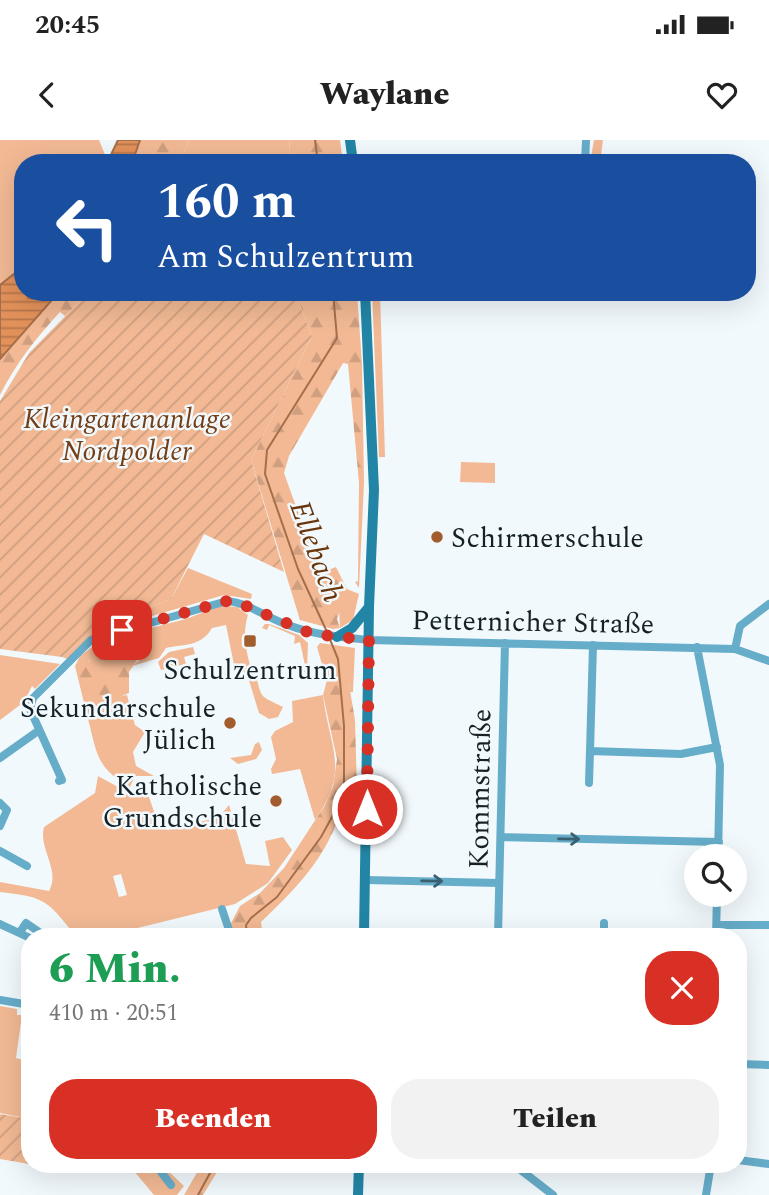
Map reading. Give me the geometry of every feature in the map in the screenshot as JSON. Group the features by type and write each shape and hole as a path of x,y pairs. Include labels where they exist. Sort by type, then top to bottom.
{"main road":[{"path":"364,928 369,607 374,490 365,301"},
{"path":"335,637 352,628 369,607"},
{"path":"358,1195 359,1173"}],"street":[{"name":"Petternicher Straße","path":"38,731 30,709 31,701 91,640 227,601 237,602 288,626 335,637 735,649 769,662"},
{"path":"735,649 740,626 769,604"},
{"name":"Kommstraße","path":"498,928 505,643"},
{"path":"589,783 593,645"},
{"path":"501,837 719,842 720,765 697,648"},
{"path":"0,758 38,731 62,780 59,781"},
{"path":"590,751 681,754 717,747"},
{"path":"0,803 7,810 0,826"},
{"path":"0,850 27,866"},
{"path":"366,880 499,883"},
{"path":"717,907 717,928"},
{"path":"222,909 228,928"},
{"path":"604,923 604,928"},
{"path":"0,924 20,932"},
{"path":"717,925 769,925"},
{"path":"0,1000 21,1004"},
{"path":"747,1064 769,1065"},
{"path":"747,1161 769,1164"},
{"path":"162,1173 171,1185"},
{"path":"525,1173 553,1195"},
{"path":"706,1195 710,1173"}],"green space":[{"path":"0,140 99,140 105,154 14,154 14,274 0,285"},
{"path":"140,140 189,140 184,154 135,154"},
{"path":"189,140 289,140 290,154 184,154"},
{"path":"289,140 340,140 342,154 290,154"},
{"path":"594,140 603,140 601,154 592,154"},
{"path":"51,301 80,301 65,316 60,312 43,331 0,395 0,359"},
{"name":"Kleingartenanlage Nordpolder","path":"80,301 298,301 312,336 251,460 284,572 204,534 171,599 95,629 62,657 0,649 0,401 29,353"},
{"path":"298,301 358,301 362,364 364,483 359,483 348,364 343,363 289,456 284,473 320,573 336,567 341,577 338,589 343,602 337,619 340,628 333,629 300,620 251,460 312,336"},
{"path":"372,301 380,301 385,457 379,457"},
{"path":"461,462 495,463 495,483 460,482"},
{"path":"359,483 364,483 359,588 355,582 358,581"},
{"path":"188,568 252,594 251,599 224,595 97,632 70,660 62,657 95,629 171,599"},
{"path":"341,577 347,589 359,594 353,620 340,628 338,589"},
{"path":"220,606 237,607 248,615 245,635 251,669 244,676 235,670 226,625 212,628 197,642 166,648 159,658 132,666 140,660 137,652 122,648 106,649 88,662 80,656 100,641 186,619"},
{"path":"269,624 299,635 308,643 307,672 302,672 306,670 300,642 294,644 295,636 269,625 267,630 262,628"},
{"path":"116,640 116,647 133,648 141,654 129,672 129,693 108,704 100,715 88,719 75,666 80,656 89,662 94,651"},
{"path":"320,643 355,648 353,692 350,692 349,684 329,673 327,681 317,647"},
{"path":"193,647 195,654 184,657 186,664 161,670 158,662 169,652"},
{"path":"0,655 60,664 35,689 32,686 24,702 0,720"},
{"path":"254,669 262,695 283,707 278,717 269,719 259,713 248,677"},
{"path":"337,672 349,684 355,720 357,791 344,793 340,813 325,848 302,879 261,922 262,928 231,928 240,906 260,893 284,868 325,805 333,786 337,759 323,695 329,673"},
{"path":"127,695 135,725 145,732 133,752 136,766 154,776 135,776 130,787 104,766 96,750 88,719 100,715 115,699"},
{"path":"323,695 333,744 335,772 326,802 315,820 300,769 272,774 271,769 276,759 271,737 275,731 293,722 292,701"},
{"path":"259,742 262,750 256,759 238,764 230,758 251,755 255,744"},
{"path":"98,776 129,793 149,797 159,826 168,830 219,817 229,805 246,864 270,866 265,841 283,837 292,850 268,883 235,904 138,928 69,928 45,903 28,896 0,892 0,882 49,891 52,875 44,843 44,827 95,793","holes":["121,874 127,895 119,897 113,876"]},
{"path":"0,1006 17,1009 17,1015 21,1015 16,1058 21,1059 21,1117 0,1113"},
{"path":"0,1114 21,1118 21,1163 0,1159"},
{"path":"136,1173 158,1173 168,1187 174,1185 167,1173 170,1173 184,1186 177,1195 154,1195"},
{"path":"197,1173 216,1173 203,1195 184,1195"}],"shaded area":[{"path":"118,140 140,140 135,154 111,154"},
{"path":"14,274 14,301 51,301 0,359 0,285"}],"waterway":[{"name":"Ellebach","path":"315,140 317,154"},
{"name":"Ellebach","path":"327,632 298,569 265,474 267,450 337,338 334,301"},
{"name":"Ellebach","path":"246,928 251,918 277,897 321,837 338,806 344,785 344,726 338,659 329,637"},
{"name":"Ellebach","path":"198,1195 210,1173"}],"place":[{"name":"Schirmerschule","path":"437,537"},
{"name":"Schulzentrum","path":"250,641"},
{"name":"Sekundarschule Jülich","path":"230,723"},
{"name":"Katholische Grundschule","path":"276,801"}],"route":[{"path":"122,630 227,601 237,602 312,634 369,640 367,809"}]}
